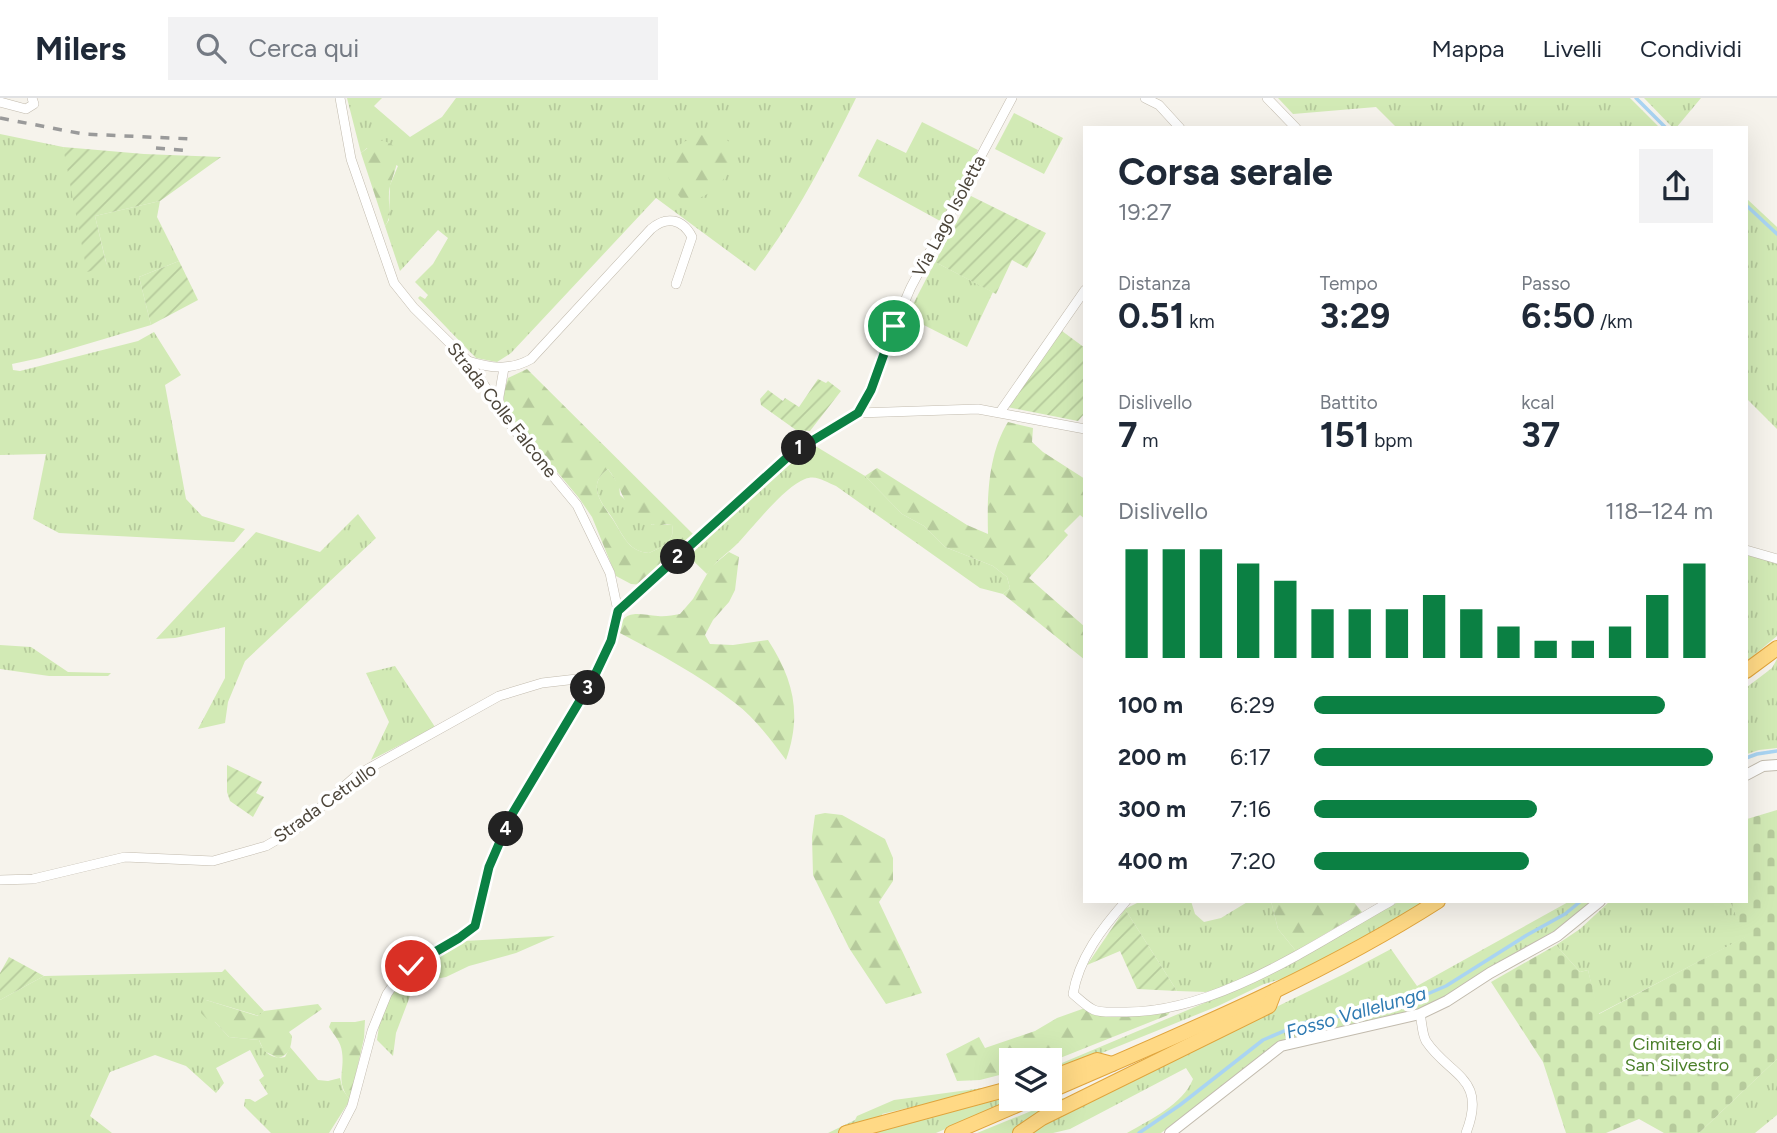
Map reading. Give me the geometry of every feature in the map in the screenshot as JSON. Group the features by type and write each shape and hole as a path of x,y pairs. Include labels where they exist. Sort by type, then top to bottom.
{"highway":[{"path":"1748,670 1777,648"},
{"path":"1062,1086 1274,993 1397,927 1435,903"},
{"path":"1020,1133 1042,1118 1269,1006 1274,993"},
{"path":"1062,1073 1097,1060 1112,1064"},
{"path":"845,1133 999,1091"},
{"path":"952,1133 1003,1111"}],"street":[{"path":"0,102 26,108 34,104 32,98"},
{"name":"Strada Colle Falcone","path":"340,98 351,159 394,283 414,308 468,361 513,428 577,505 610,573 618,611"},
{"name":"Via Lago Isoletta","path":"858,413 871,390 897,317 911,287 1012,98"},
{"path":"1145,98 1159,105 1178,126"},
{"path":"1267,98 1294,126"},
{"path":"468,361 487,367 504,368 531,359 651,229 664,219 678,223 689,231 692,237 677,284"},
{"path":"1000,412 1083,293"},
{"path":"498,402 504,368"},
{"path":"338,1133 352,1106 372,1031 387,994 411,966 475,926 489,867 511,816 594,677 611,641 618,611 792,453 858,413 952,409 1000,412 1083,429"},
{"path":"1748,551 1777,559"},
{"name":"Strada Cetrullo","path":"0,880 33,878 125,857 213,861 267,846 297,828 357,775 499,696 542,683 594,677"},
{"path":"1748,774 1762,766 1777,765"},
{"path":"1124,903 1091,946 1076,975 1073,994 1095,1011 1130,1012 1173,1005 1238,986 1387,903"},
{"path":"1170,1133 1281,1046 1420,1014 1557,936 1598,903"},
{"path":"1420,1014 1425,1039 1448,1065 1460,1074 1469,1090 1471,1119 1466,1133"}],"green space":[{"path":"347,98 382,98 374,106 410,137 442,117 456,98 856,98 797,208 755,271 656,198 511,353 497,362 476,358 418,298 420,296 425,299 428,295 415,282 433,264 448,238 438,230 400,271 385,226 389,220 390,185 398,166 367,148 361,153"},
{"path":"1278,98 1630,98 1658,126 1395,126 1376,107 1293,114"},
{"path":"1644,98 1701,98 1678,126 1671,126"},
{"path":"1014,113 1063,138 1044,174 995,149"},
{"path":"922,122 978,150 942,222 858,176 877,139 906,153"},
{"path":"0,134 63,147 107,266 95,216 160,201 157,217 179,261 139,277 151,325 12,364 13,370 20,371 138,341 154,332 181,375 165,385 186,499 202,516 245,529 234,542 59,533 33,519 46,454 0,455"},
{"path":"705,134 724,137 737,150 734,160 724,178 711,192 693,200 683,201 668,178 668,159 680,144"},
{"path":"378,140 389,143 398,154 390,186 390,214 385,226 361,153"},
{"path":"63,147 221,157 160,201 95,216 107,267 87,272"},
{"path":"971,196 1046,233 1027,268 1012,260 996,294 935,262"},
{"path":"1748,200 1777,227 1777,429 1748,400"},
{"path":"179,261 198,300 151,325 139,277"},
{"path":"935,262 993,292 967,347 914,320 908,314"},
{"path":"1062,331 1083,347 1083,415 1078,421 1007,407"},
{"path":"527,369 696,537 644,585 631,584 616,576 592,517 512,418 504,404 508,378","holes":["608,469 629,508 641,520 653,525 672,525 672,535 663,546 649,553 642,552 626,540 598,493 598,481 602,475"]},
{"path":"818,379 826,383 828,381 841,391 810,431 796,430 761,405 760,399 768,390 783,401 785,398 799,407"},
{"path":"1008,422 1033,428 1032,442 1083,478 1083,517 1080,515 1064,531 1068,535 1029,578 1083,625 1083,658 1003,594 1010,588 1007,577 993,566 945,547 924,526 902,514 865,476 877,468 967,525 988,534 989,491 1001,434"},
{"path":"812,444 865,476 902,514 924,526 945,547 993,566 1007,577 1010,588 1003,594 980,588 836,486 813,477 797,483 779,498 707,574 684,552 793,455"},
{"path":"608,469 619,485 620,495 652,525 672,525 672,535 663,546 649,553 642,552 626,540 598,492 598,481"},
{"path":"358,514 376,538 245,661 228,702 225,723 198,729 225,678 225,627 175,638 156,639 256,532 320,552"},
{"path":"729,552 739,557 735,590 705,635 710,644 733,645 768,640 784,669 793,698 794,728 786,760 756,722 735,703 693,674 618,632 624,619 633,614 680,614 693,599 711,567"},
{"path":"1748,553 1777,562 1777,636 1748,660"},
{"path":"0,645 31,647 68,672 111,673 108,676 49,676 0,669"},
{"path":"1777,659 1777,748 1748,754 1748,686 1772,668"},
{"path":"395,666 435,727 371,760 389,722 366,673"},
{"path":"227,765 262,782 256,793 264,797 253,817 230,801 227,792"},
{"name":"Cimitero di San Silvestro","path":"1777,810 1777,1059 1699,1133 1664,1133 1639,1119 1606,1133 1566,1133 1543,1062 1491,982 1556,945 1580,972 1588,970 1599,1014 1745,937 1731,903 1748,903 1748,819"},
{"path":"815,815 842,815 885,839 893,858 893,881 879,902 922,993 886,1004 849,948 813,875 812,837"},
{"path":"1137,903 1192,903 1195,914 1204,922 1221,918 1246,903 1272,903 1278,929 1296,951 1233,984 1206,992 1177,991 1125,909"},
{"path":"1272,903 1355,903 1362,912 1296,951 1278,929"},
{"path":"1396,903 1423,903 1388,925 1292,976 1264,984 1218,1006 1062,1069 1062,1063 1259,980"},
{"path":"1566,903 1591,904 1556,930 1423,1009 1280,1043 1161,1133 1127,1133 1146,1123 1182,1096 1193,1079 1186,1068 1070,1129 1053,1133 977,1133 1031,1111 1062,1111 1062,1098 1068,1108 1391,949 1417,986"},
{"path":"1608,903 1731,903 1746,937 1598,1014 1588,970 1580,972 1556,945 1580,929"},
{"path":"1125,909 1177,991 1137,989 1120,951 1087,965"},
{"path":"555,936 516,953 469,966 446,977 415,983 396,1033 393,1056 377,1040 380,1019 392,993 425,958 464,941"},
{"path":"9,957 44,976 0,1000 0,973"},
{"path":"225,969 264,1011 259,1016 206,1000 215,1022 229,1037 259,1040 266,1051 276,1057 285,1057 290,1047 318,1080 340,1078 343,1090 350,1100 329,1133 271,1133 244,1106 245,1099 255,1102 268,1094 259,1080 264,1076 250,1050 216,1068 224,1083 216,1093 186,1066 155,1055 110,1072 90,1116 112,1133 0,1133 0,1000 44,976 222,972"},
{"path":"206,1000 258,1016 264,1011 318,1004 322,1009 289,1032 292,1036 289,1050 278,1058 264,1051 259,1040 229,1037 215,1022 201,1013 202,1003"},
{"path":"1173,1007 1168,1015 1062,1057 1062,1048 999,1048 999,1075 980,1080 957,1081 946,1054 979,1037 985,1048 1035,1031 1057,1018 1085,1008 1108,1013"},
{"path":"365,1020 364,1038 350,1100 342,1082 341,1048 329,1027 331,1022"},
{"path":"1777,1059 1777,1115 1755,1133 1699,1133"},
{"path":"999,1084 999,1087 882,1114 886,1129 999,1099 999,1106 936,1133 828,1133 855,1120 857,1116 894,1100"}],"waterway":[{"path":"1636,98 1664,126"},
{"path":"1748,207 1777,234"},
{"name":"Fosso Vallelunga","path":"1748,757 1777,751"},
{"name":"Fosso Vallelunga","path":"1139,1133 1180,1105 1263,1040 1303,1023 1356,1013 1425,995 1446,986 1565,914 1579,903"}],"railway":[{"path":"0,118 83,134 192,139"},
{"path":"156,148 191,151"}],"route":[{"path":"411,966 471,931 475,926 489,867 511,816 594,677 611,641 618,611 792,453 858,413 871,390 894,326"}]}
